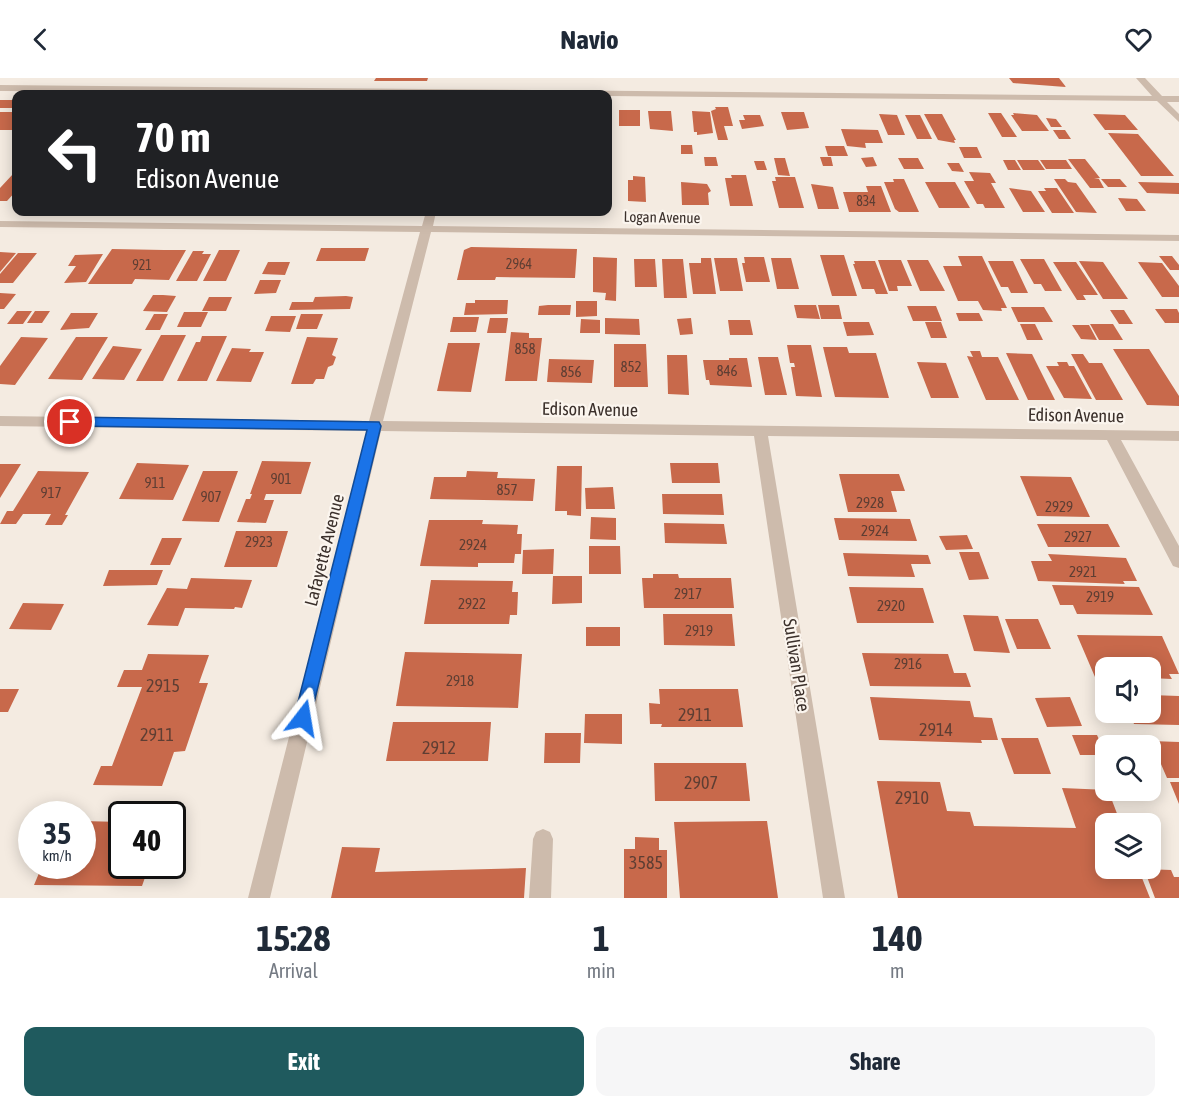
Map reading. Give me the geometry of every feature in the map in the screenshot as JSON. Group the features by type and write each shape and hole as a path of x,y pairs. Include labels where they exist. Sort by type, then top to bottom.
{"street":[{"path":"1140,78 1179,119"},
{"path":"0,88 462,90"},
{"path":"612,92 1179,99"},
{"name":"Lafayette Avenue","path":"259,898 375,426 430,216"},
{"name":"Logan Avenue","path":"0,224 1179,238"},
{"name":"Edison Avenue","path":"0,421 1179,436"},
{"name":"Sullivan Place","path":"760,431 834,898"},
{"path":"1111,435 1179,561"},
{"path":"540,898 543,839"}],"building":[{"path":"376,78 428,78 427,81 374,81"},
{"path":"1009,78 1059,78 1066,87 1013,83"},
{"path":"0,100 12,100 12,108 0,108"},
{"path":"715,107 728,107 733,126 724,126 728,140 718,140 711,111 716,109"},
{"path":"619,110 640,110 640,126 619,126"},
{"path":"648,111 671,111 673,131 650,129"},
{"path":"692,111 710,112 713,133 697,135 697,132 694,132"},
{"path":"0,112 12,112 12,130 0,130"},
{"path":"781,112 804,112 809,128 787,130"},
{"path":"988,113 1001,113 1017,137 1002,137"},
{"path":"1013,113 1037,115 1049,131 1022,131 1011,115 1014,115"},
{"path":"879,114 897,115 905,135 888,135"},
{"path":"924,114 942,114 956,140 954,140 955,143 938,140"},
{"path":"1093,114 1125,115 1138,130 1105,130"},
{"path":"743,115 760,115 764,126 742,129 739,120 745,120"},
{"path":"905,115 920,115 932,139 917,139"},
{"path":"1046,118 1056,119 1062,127 1051,127"},
{"path":"841,129 878,130 883,143 865,143 866,148 847,146"},
{"path":"1053,130 1065,130 1071,139 1059,139"},
{"path":"1108,133 1138,134 1174,176 1141,176"},
{"path":"681,145 692,145 693,154 681,154"},
{"path":"825,146 844,146 848,156 828,156"},
{"path":"959,147 977,147 982,158 964,158"},
{"path":"704,157 716,157 718,166 705,166"},
{"path":"820,157 831,157 833,166 823,166"},
{"path":"873,157 877,166 866,167 861,158"},
{"path":"774,158 785,158 790,176 778,175"},
{"path":"898,158 918,158 924,169 904,169"},
{"path":"1068,159 1085,159 1100,178 1094,179 1099,179 1104,188 1090,188"},
{"path":"1003,160 1015,160 1021,170 1008,170"},
{"path":"1017,160 1038,160 1045,170 1023,170"},
{"path":"1040,160 1066,160 1072,169 1046,169"},
{"path":"754,161 764,161 767,170 757,170"},
{"path":"947,163 959,163 964,172 952,171"},
{"path":"969,172 990,173 996,183 991,183 1005,208 985,208 983,204 977,204 964,181 974,181"},
{"path":"12,175 12,195 7,201 0,201 0,188"},
{"path":"731,175 746,175 753,206 730,206 725,178 732,178"},
{"path":"633,176 645,177 646,202 628,201 628,180 633,180"},
{"path":"775,177 795,177 804,208 779,208 772,181 776,181"},
{"path":"893,179 904,179 919,212 899,212 895,209 884,182 894,182"},
{"path":"1054,179 1065,179 1076,183 1097,213 1076,212"},
{"path":"1101,179 1120,179 1127,187 1108,187"},
{"path":"681,182 707,184 711,191 708,193 709,205 682,205"},
{"path":"925,182 955,182 970,208 939,208"},
{"path":"1138,182 1179,183 1179,194 1147,193"},
{"path":"811,184 833,187 839,209 818,209"},
{"path":"866,186 881,186 891,212 849,212 843,192 868,192"},
{"path":"1009,188 1031,191 1045,212 1023,212"},
{"path":"1044,188 1057,188 1074,213 1052,213 1038,191 1046,191"},
{"path":"1118,198 1137,199 1146,211 1126,211"},
{"path":"471,247 577,249 575,278 496,277 495,280 457,280 464,250"},
{"path":"321,248 369,248 365,261 316,261"},
{"path":"112,249 186,250 169,280 135,279 132,284 88,284"},
{"path":"219,250 240,250 226,281 203,281"},
{"path":"193,251 204,251 202,254 211,254 197,281 176,281"},
{"path":"0,252 16,253 0,272"},
{"path":"18,253 37,253 13,283 0,283 0,274"},
{"path":"103,254 86,282 64,283 76,266 68,266 75,255"},
{"path":"820,255 844,255 857,296 832,296"},
{"path":"958,256 982,256 1007,308 1001,308 1002,311 983,310 978,301 958,301 943,266 962,266"},
{"path":"1159,256 1172,256 1179,265 1179,270 1170,270"},
{"path":"593,257 617,258 616,301 605,300 606,293 593,292"},
{"path":"744,257 764,257 770,282 746,282 742,263 745,263"},
{"path":"701,258 711,258 716,294 693,294 689,263 701,263"},
{"path":"714,258 737,258 743,291 720,291"},
{"path":"771,258 791,258 799,289 777,289"},
{"path":"634,259 655,259 657,287 635,287"},
{"path":"662,259 683,259 687,298 664,298"},
{"path":"1020,259 1044,259 1062,291 1045,291 1041,284 1034,284"},
{"path":"878,260 901,260 912,286 897,286 898,291 889,291"},
{"path":"907,260 928,260 945,291 920,291"},
{"path":"854,261 875,261 888,294 876,294 874,289 862,289"},
{"path":"988,261 1013,261 1028,293 1011,293 1008,287 1001,287"},
{"path":"1079,261 1103,262 1128,299 1103,299"},
{"path":"268,262 290,262 285,275 262,274"},
{"path":"1053,262 1076,262 1098,295 1083,295 1086,300 1077,300"},
{"path":"1138,262 1162,263 1179,286 1179,297 1162,297"},
{"path":"260,280 281,280 276,293 254,294"},
{"path":"0,293 16,294 4,309 0,309"},
{"path":"153,295 176,296 167,312 143,311"},
{"path":"209,297 232,297 226,311 202,311"},
{"path":"315,297 353,297 350,309 289,310 292,302 313,302"},
{"path":"475,300 508,300 507,314 464,315 466,303 475,303"},
{"path":"576,301 597,301 597,316 576,317"},
{"path":"571,305 570,315 538,315 539,306"},
{"path":"794,305 816,305 820,319 797,318"},
{"path":"818,305 839,305 842,319 821,319"},
{"path":"907,306 936,306 942,321 913,321"},
{"path":"1011,307 1044,307 1053,322 1018,322"},
{"path":"1155,309 1177,309 1179,323 1165,323"},
{"path":"1110,310 1124,310 1133,324 1119,324"},
{"path":"17,311 32,311 23,324 7,324"},
{"path":"35,311 50,311 42,323 27,323"},
{"path":"184,312 208,312 201,327 177,327"},
{"path":"71,313 98,313 89,328 60,330"},
{"path":"956,313 979,313 983,321 959,321"},
{"path":"154,314 168,314 160,330 145,330"},
{"path":"301,314 323,314 317,329 296,329"},
{"path":"271,316 296,316 290,332 265,331"},
{"path":"453,317 479,317 476,332 450,332"},
{"path":"490,318 508,318 506,333 487,333"},
{"path":"605,318 639,319 640,335 605,334"},
{"path":"691,318 693,334 680,335 677,319"},
{"path":"581,319 600,320 600,333 580,333"},
{"path":"728,320 750,320 753,335 730,335"},
{"path":"843,322 869,322 874,335 847,336"},
{"path":"925,322 941,322 947,338 931,338"},
{"path":"1020,324 1035,324 1043,340 1027,340"},
{"path":"1090,324 1113,324 1123,340 1099,340"},
{"path":"1072,325 1089,325 1097,340 1081,339"},
{"path":"511,332 529,333 529,338 542,338 537,381 505,381"},
{"path":"161,335 186,335 163,381 136,381"},
{"path":"202,336 227,336 207,381 177,381 196,342 200,342"},
{"path":"21,337 48,338 15,385 0,384 0,366"},
{"path":"76,337 108,337 82,380 48,379"},
{"path":"307,337 338,338 332,355 336,357 333,365 328,367 324,379 316,379 313,384 291,384"},
{"path":"448,343 480,343 471,392 437,391"},
{"path":"614,344 646,344 648,387 614,387"},
{"path":"787,345 811,345 822,397 796,396 791,367 795,367 794,363 790,363"},
{"path":"113,346 142,349 124,380 92,379"},
{"path":"823,347 847,347 849,353 876,353 889,398 835,397"},
{"path":"232,348 251,349 249,352 264,352 251,382 216,381"},
{"path":"1113,349 1149,349 1179,396 1179,406 1147,405"},
{"path":"970,351 980,351 982,357 998,357 1019,400 986,400 967,356 973,357"},
{"path":"1006,353 1032,354 1055,400 1028,400"},
{"path":"1071,354 1083,354 1089,363 1102,363 1123,400 1096,400"},
{"path":"667,355 687,355 689,395 668,394"},
{"path":"758,357 778,357 787,395 765,395"},
{"path":"729,358 747,358 752,387 710,385 709,380 706,380 703,360 729,360"},
{"path":"549,359 594,360 592,383 547,382"},
{"path":"917,362 946,363 959,398 931,398"},
{"path":"1057,362 1067,362 1069,366 1074,366 1092,399 1064,398 1046,366 1059,366"},
{"path":"262,461 311,462 301,494 266,494 264,500 274,500 266,523 237,522 246,499 250,499"},
{"path":"137,463 189,465 173,500 119,499"},
{"path":"670,463 718,463 720,483 672,483"},
{"path":"0,464 21,464 0,498"},
{"path":"557,466 582,466 581,516 567,515 567,511 555,511"},
{"path":"38,471 89,472 65,515 68,515 62,525 45,525 51,514 23,514 16,524 0,524 7,511 13,511"},
{"path":"203,471 238,471 219,522 182,521"},
{"path":"467,471 498,472 497,478 535,479 533,501 430,499 434,477 466,477"},
{"path":"839,474 899,474 905,491 891,491 897,512 848,512"},
{"path":"1020,476 1071,477 1090,517 1037,516"},
{"path":"613,487 615,509 586,509 585,488"},
{"path":"662,494 722,494 724,515 663,514"},
{"path":"591,517 616,518 616,540 590,539"},
{"path":"834,518 910,519 917,541 839,540"},
{"path":"429,520 483,520 482,524 518,525 517,534 522,534 521,554 515,554 514,563 478,563 478,567 420,566"},
{"path":"664,523 724,524 727,544 665,543"},
{"path":"1037,524 1108,524 1120,547 1048,547"},
{"path":"236,531 288,531 277,567 224,567"},
{"path":"967,535 973,549 946,550 939,536"},
{"path":"162,538 182,538 170,565 150,565"},
{"path":"589,546 620,546 621,574 589,574"},
{"path":"554,549 553,574 522,574 523,550"},
{"path":"959,552 979,552 989,579 969,580"},
{"path":"843,553 928,555 931,564 911,564 915,577 848,576"},
{"path":"1048,554 1126,558 1137,581 1123,581 1125,584 1038,581 1031,561 1052,561"},
{"path":"109,570 163,570 157,585 103,586"},
{"path":"653,574 678,574 679,578 731,578 734,608 644,608 642,578 653,578"},
{"path":"553,576 582,576 582,603 552,604"},
{"path":"191,578 252,580 242,608 185,608 178,626 147,625 167,588 187,589"},
{"path":"431,580 513,581 512,592 518,592 517,615 510,615 509,624 424,624"},
{"path":"1052,585 1139,587 1153,615 1077,614 1073,605 1060,605"},
{"path":"849,587 923,588 934,623 857,623"},
{"path":"23,603 64,604 51,630 9,629"},
{"path":"663,614 732,614 735,646 664,645"},
{"path":"963,615 998,616 1010,653 974,651"},
{"path":"1005,619 1038,619 1051,649 1017,649"},
{"path":"586,627 620,627 620,646 586,646"},
{"path":"1077,635 1162,636 1179,674 1169,674 1172,679 1161,678 1161,657 1095,657 1095,677"},
{"path":"405,652 522,654 518,708 396,706"},
{"path":"862,653 948,654 954,673 966,673 971,687 870,686"},
{"path":"148,654 209,655 199,683 208,683 185,751 174,752 162,786 93,785 101,766 112,766 142,687 117,687 124,670 142,670"},
{"path":"0,689 19,689 8,712 0,712"},
{"path":"659,689 738,689 743,727 661,727 662,724 650,724 649,703 660,704"},
{"path":"1161,695 1179,696 1179,725 1134,724 1161,723"},
{"path":"870,697 970,701 974,717 992,718 998,740 981,740 982,743 879,740"},
{"path":"1070,697 1082,726 1047,727 1035,698"},
{"path":"585,714 622,714 622,744 584,743"},
{"path":"393,722 491,722 488,761 386,761"},
{"path":"545,733 581,733 580,763 544,763"},
{"path":"1072,735 1095,735 1095,755 1080,755"},
{"path":"1001,738 1038,738 1051,774 1014,774"},
{"path":"1161,741 1179,742 1179,778 1167,778 1161,764"},
{"path":"654,763 746,763 750,801 655,801"},
{"path":"877,781 940,782 947,811 970,812 974,826 1076,828 1062,788 1095,789 1095,801 1112,801 1117,813 1095,813 1095,879 1142,879 1150,898 898,898"},
{"path":"1170,782 1179,782 1179,804"},
{"path":"96,821 108,822 108,879 144,879 142,886 34,885 37,879 96,879"},
{"path":"767,821 778,898 680,898 674,822"},
{"path":"635,837 659,838 659,850 667,850 667,898 624,898 624,849 635,849"},
{"path":"342,847 380,848 375,872 526,868 524,898 331,898"},
{"path":"1161,870 1171,870 1174,877 1179,877 1179,898 1155,898 1148,879 1161,879"}],"route":[{"path":"70,422 375,426 303,718"}]}
